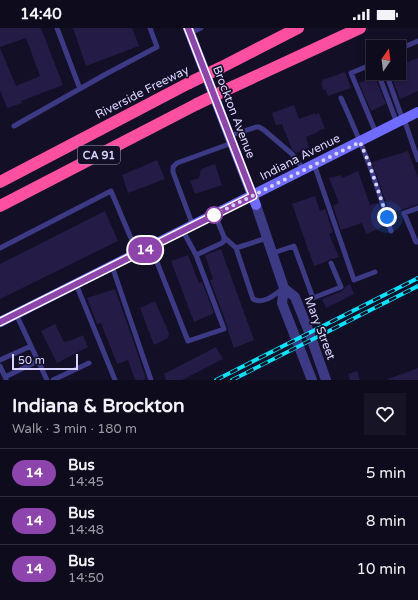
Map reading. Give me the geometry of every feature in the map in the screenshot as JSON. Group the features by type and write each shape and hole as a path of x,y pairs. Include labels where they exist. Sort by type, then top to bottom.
{"highway":[{"name":"Riverside Freeway","path":"0,182 298,28"},
{"name":"CA 91","path":"0,206 228,88 360,28"}],"main road":[{"name":"Brockton Avenue","path":"189,30 255,200"},
{"name":"Indiana Avenue","path":"0,322 215,215 255,200 314,164 360,142 400,119 418,112"}],"street":[{"name":"Mary Street","path":"255,200 284,288 282,303 312,380"},
{"name":"Mary Street","path":"284,288 295,297 326,380"}],"lane":[{"path":"58,28 80,89"},
{"path":"14,126 157,47 150,28"},
{"path":"189,30 201,28"},
{"path":"406,46 418,41"},
{"path":"366,67 351,73 376,133"},
{"path":"381,80 400,119 406,125 418,160"},
{"path":"388,80 400,119"},
{"path":"341,98 369,163 391,232"},
{"path":"193,226 173,172 177,163 231,140 252,128 259,127 292,154 304,170"},
{"path":"314,164 354,280 375,272"},
{"path":"0,248 111,191 130,236 139,253"},
{"path":"418,208 404,213 416,242 418,242"},
{"path":"215,215 224,237 236,248 253,299 256,301 266,300 284,288"},
{"path":"151,247 188,341 224,329 196,255 183,231"},
{"path":"196,255 222,243 224,241 224,237"},
{"path":"236,248 267,238"},
{"path":"273,252 294,246 313,298 341,287 331,263"},
{"path":"112,266 151,380"},
{"path":"76,284 114,380"},
{"path":"16,314 47,380"},
{"path":"0,360 31,346"},
{"path":"0,366 6,378 38,361"},
{"path":"53,380 64,378 89,363"}],"building":[{"path":"0,28 41,28 63,85 7,108 0,90 0,48 16,86 40,76 26,38 0,47"},
{"path":"73,28 132,28 139,46 86,66"},
{"path":"418,58 418,91 400,99 393,80 406,80 406,63"},
{"path":"345,72 351,88 328,96 325,89 323,90 321,83 323,82 322,80"},
{"path":"367,80 376,80 386,104 371,111 359,83"},
{"path":"294,105 299,119 319,113 325,129 306,137 309,148 296,153 292,149 282,124 276,125 272,113"},
{"path":"408,151 418,177 418,204 390,214 372,162"},
{"path":"157,160 165,179 128,193 122,175"},
{"path":"215,164 222,185 195,194 190,181 199,178 201,169"},
{"path":"358,171 370,205 378,203 385,226 366,234 362,223 341,230 333,206 339,203 329,178 341,175 342,178"},
{"path":"315,196 320,211 325,209 333,232 329,234 339,257 314,266 292,204"},
{"path":"105,211 118,241 0,299 0,264"},
{"path":"221,249 254,340 234,348 210,280 213,279 205,255"},
{"path":"188,255 199,283 202,282 214,313 194,322 171,261"},
{"path":"350,284 354,294 326,308 322,299 342,291"},
{"path":"115,289 146,379 135,380 128,360 117,364 101,323 97,324 87,298"},
{"path":"155,301 169,333 168,338 154,345 140,308"},
{"path":"55,324 64,342 83,335 88,347 57,363 41,331"},
{"path":"216,347 223,359 182,380 166,380 164,374"},
{"path":"418,368 418,380 388,380 388,379"},
{"path":"357,371 360,380 350,380 348,374"}],"railway":[{"path":"216,380 418,278"},
{"path":"232,380 418,286"}],"bus line":[{"name":"14","path":"0,322 253,196 188,28"}],"route":[{"path":"214,215 360,142 369,163 387,217"}]}
